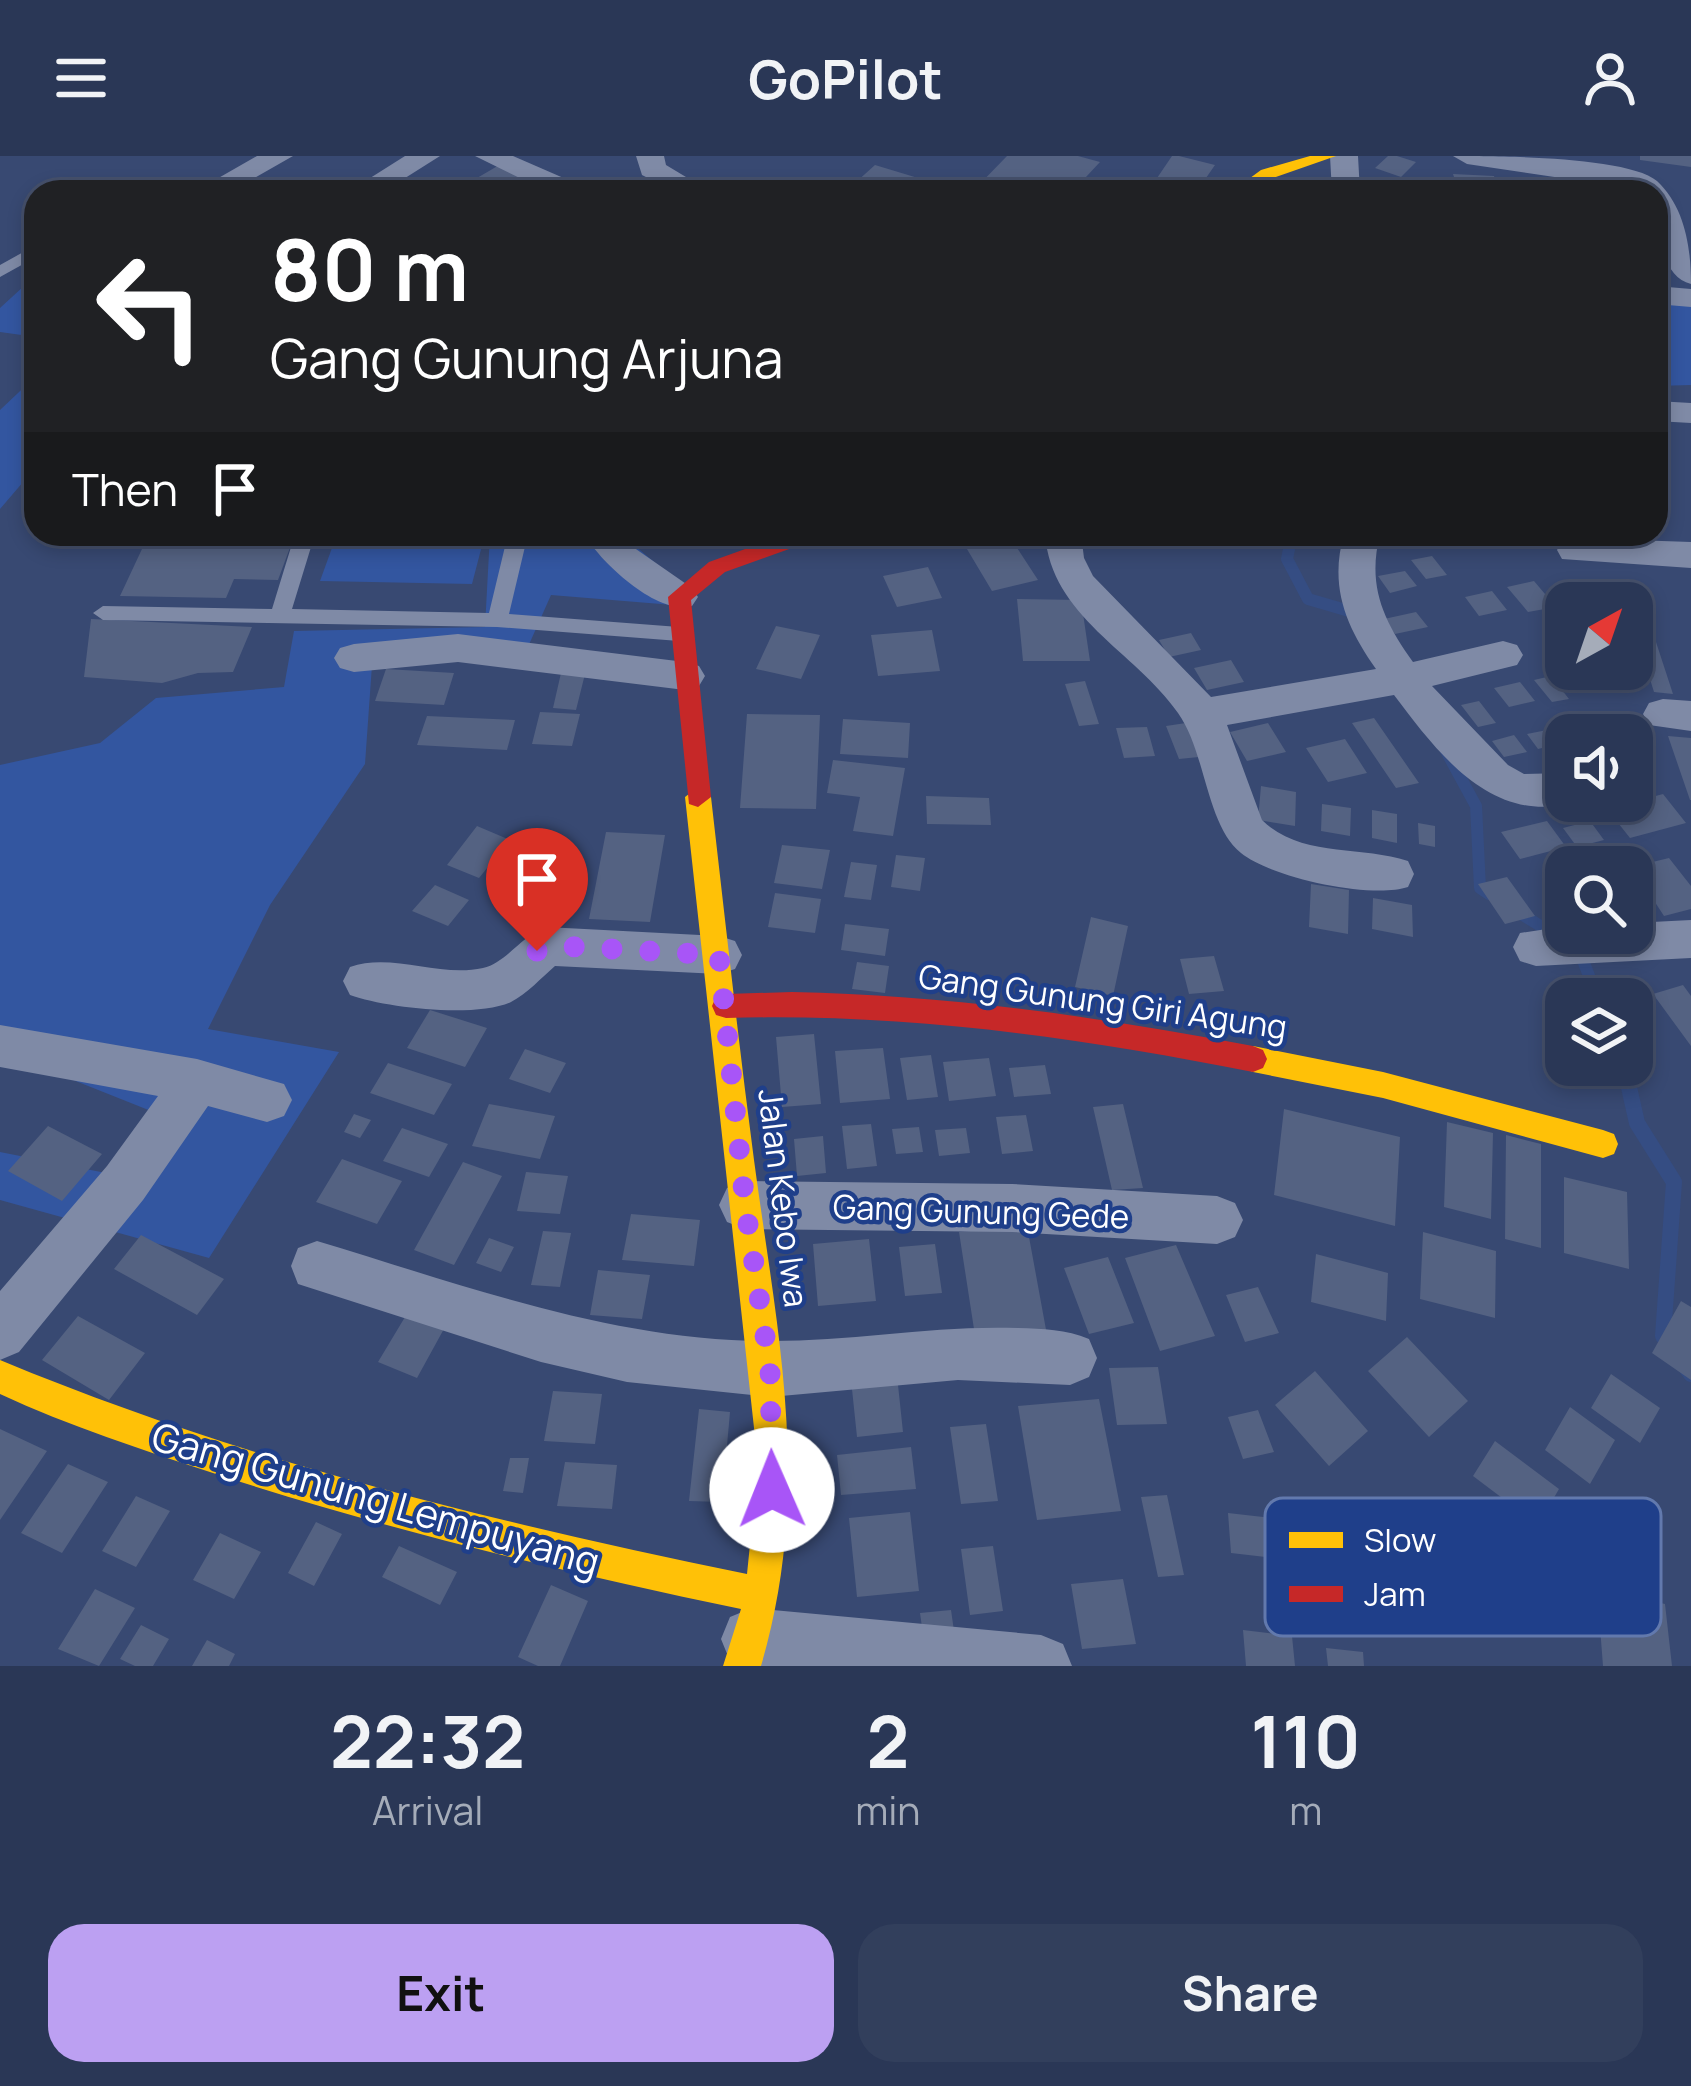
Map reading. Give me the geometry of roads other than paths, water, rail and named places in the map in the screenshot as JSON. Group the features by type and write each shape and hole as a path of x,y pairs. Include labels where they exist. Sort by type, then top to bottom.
{"street":[{"path":"232,180 279,156"},
{"path":"383,180 426,156"},
{"path":"489,156 530,175"},
{"path":"650,156 652,169 674,180"},
{"path":"1264,165 1328,156"},
{"path":"1467,156 1631,180"},
{"path":"1668,218 1691,275"},
{"path":"612,546 679,615 716,567 775,546"},
{"path":"1063,546 1072,573 1093,604 1160,663 1202,714 1244,829 1255,844 1276,853 1392,874"},
{"path":"1359,546 1353,564 1361,610 1403,679 1497,781 1545,792"},
{"path":"1575,550 1691,555"},
{"name":"Jalan Kebo Iwa","path":"679,615 745,1204 770,1369 772,1520 751,1633"},
{"path":"354,658 458,649 685,676"},
{"path":"1202,714 1403,679 1503,655"},
{"path":"1536,946 1691,939"},
{"path":"366,981 460,990 500,986 546,946 719,955"},
{"name":"Gang Gunung Giri Agung","path":"726,1006 897,1007 1125,1034 1277,1060 1603,1144"},
{"path":"0,1046 197,1081 267,1100"},
{"path":"0,1333 125,1183 197,1081"},
{"name":"Gang Gunung Gede","path":"745,1204 1012,1208 1217,1220"},
{"path":"317,1266 542,1335 627,1355 770,1369 958,1353 1070,1358"},
{"name":"Gang Gunung Lempuyang","path":"0,1377 46,1400 290,1482 519,1546 751,1633"},
{"path":"751,1633 1041,1666"}],"lane":[{"path":"280,616 301,546"},
{"path":"497,620 515,546"},
{"path":"103,613 497,620 679,615"}],"waterway":[{"path":"1290,546 1287,559 1308,599 1356,613"},
{"path":"1445,749 1476,806 1480,888 1489,894"},
{"path":"1513,909 1545,929"},
{"path":"1581,954 1590,978"},
{"path":"1629,1086 1637,1123 1674,1182 1663,1336 1691,1374"}]}
